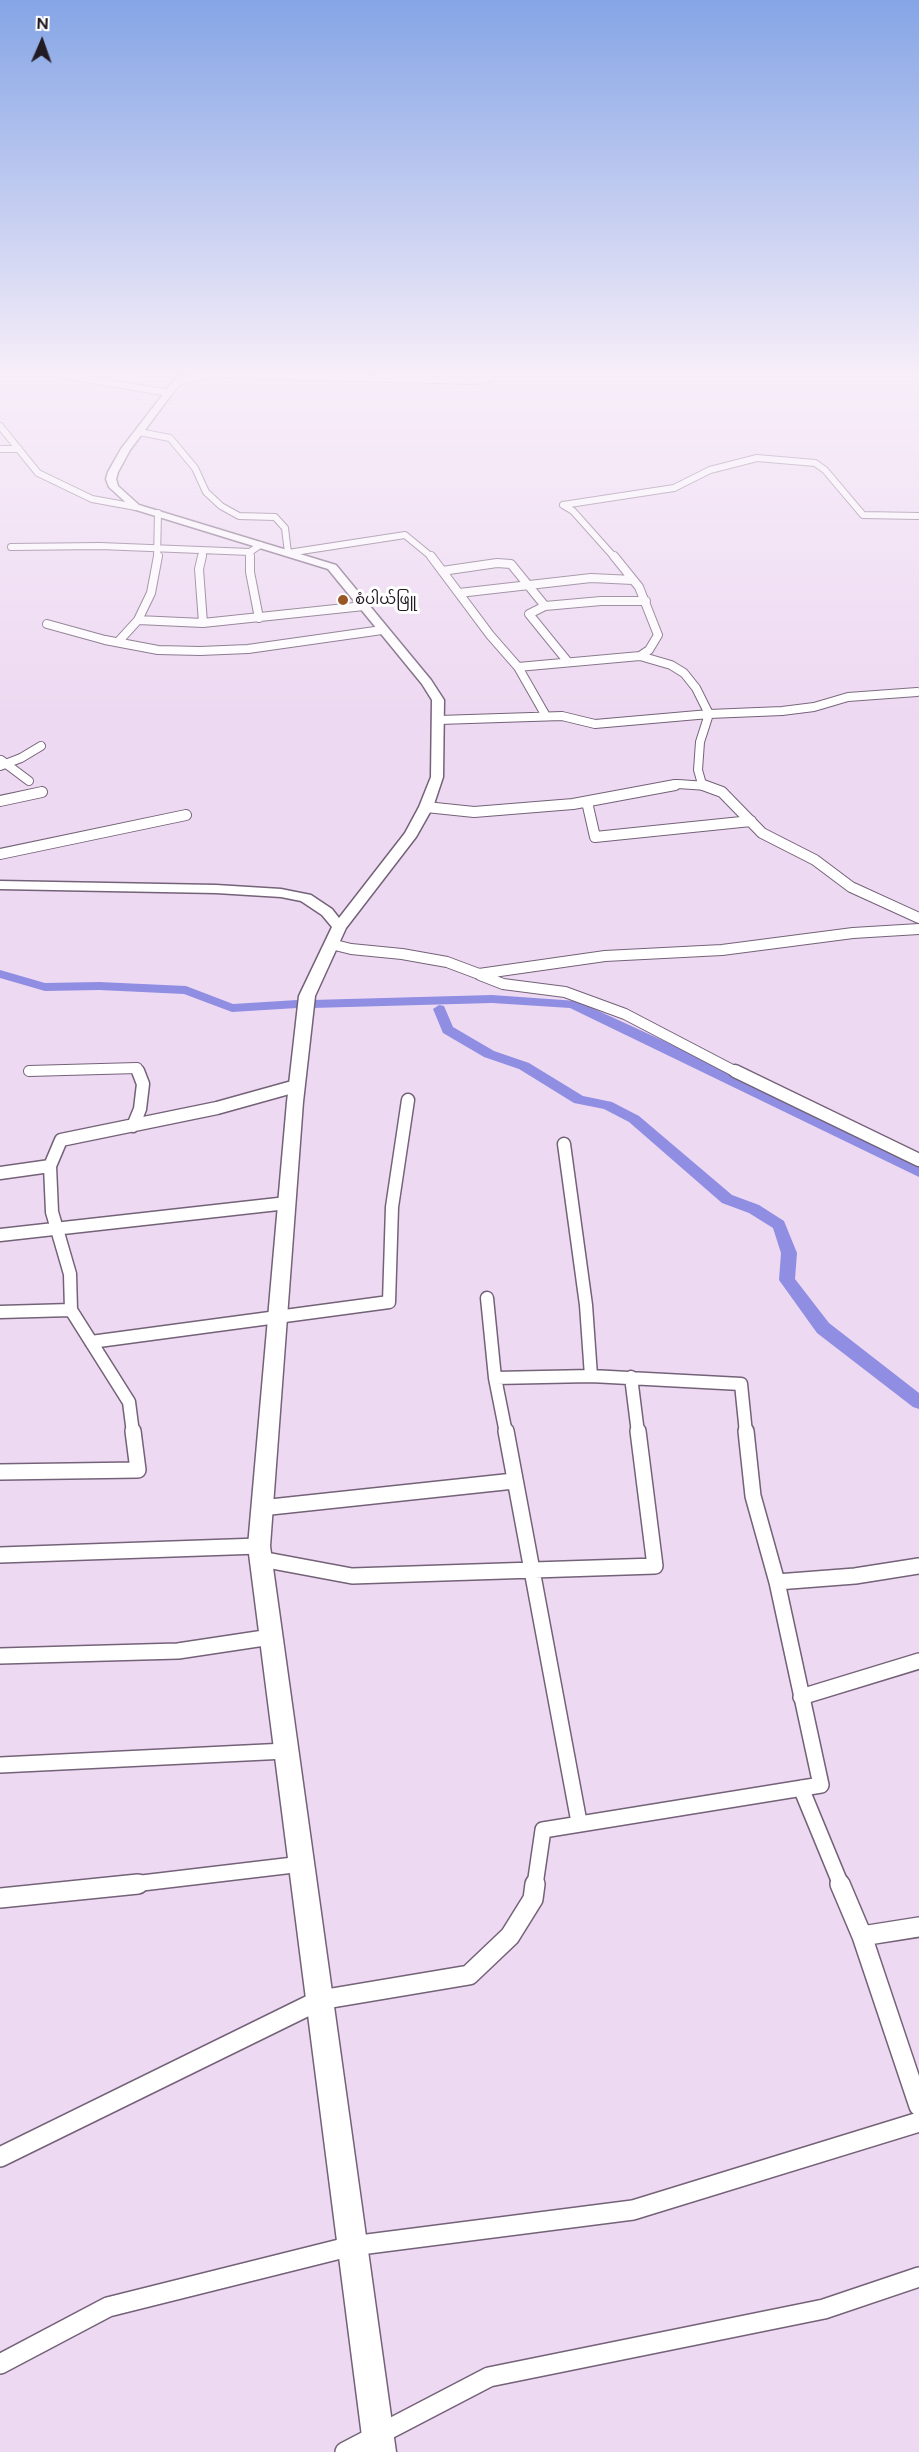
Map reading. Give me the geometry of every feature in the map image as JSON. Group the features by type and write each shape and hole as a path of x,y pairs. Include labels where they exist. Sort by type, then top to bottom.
{"street":[{"path":"70,489 110,504 136,507 158,513 255,549"},
{"path":"116,489 136,507"},
{"path":"205,489 221,506 239,516 275,517 285,528 288,553"},
{"path":"640,656 649,650 658,635 646,601 633,580 601,540 573,511 563,505 665,489"},
{"path":"841,489 863,515 919,516"},
{"path":"118,642 138,620 151,593 158,549 158,513"},
{"path":"288,553 405,535 432,557 490,635 518,667 546,716"},
{"path":"11,547 203,551 255,549 288,553 332,567 427,682 438,700 437,777 426,807 411,834 335,935 307,996 296,1086 279,1315 261,1509 260,1552 378,2444"},
{"path":"255,549 249,572 259,618"},
{"path":"203,551 199,569 203,623"},
{"path":"442,571 496,563 511,564 545,606"},
{"path":"459,593 591,578 633,580"},
{"path":"568,662 529,614 533,610 545,606 601,601 646,601"},
{"path":"138,620 203,623 364,606"},
{"path":"47,624 158,650 200,651 248,649 382,630"},
{"path":"518,667 640,656 671,665 684,673 696,688 709,714 700,742 698,770 702,784"},
{"path":"439,720 562,716 595,724 709,714 782,711 814,707 848,697 917,692"},
{"path":"2,763 21,758 41,746"},
{"path":"2,763 29,781"},
{"path":"426,807 474,812 587,802 678,784 702,784 722,792 762,833 815,860 851,887 919,918"},
{"path":"0,801 42,792"},
{"path":"587,802 595,837 751,821"},
{"path":"0,854 186,815"},
{"path":"0,885 216,889 281,893 306,898 327,912 335,935 351,949 402,954 447,962 503,984 565,992 625,1014 748,1078 919,1160"},
{"path":"479,974 605,956 722,950 853,933 919,929"},
{"path":"29,1071 137,1068 143,1084 140,1110 133,1126"},
{"path":"0,1472 138,1470 129,1402 71,1310 70,1274 52,1212 50,1166 60,1140 217,1108 296,1086"},
{"path":"91,1342 388,1302 392,1207 408,1100"},
{"path":"564,1144 586,1305 591,1376"},
{"path":"0,1173 50,1166"},
{"path":"0,1235 287,1203"},
{"path":"487,1298 495,1378 513,1480 533,1569 579,1822"},
{"path":"0,1312 71,1310"},
{"path":"0,2157 320,2000 469,1975 510,1936 533,1899 543,1830 579,1822 821,1785 777,1582 753,1496 741,1384 591,1376 495,1378"},
{"path":"0,1555 260,1552 351,1576 655,1566 631,1377"},
{"path":"261,1509 513,1480"},
{"path":"777,1582 855,1576 919,1566"},
{"path":"0,1656 178,1652 271,1637"},
{"path":"801,1697 919,1661"},
{"path":"0,1765 286,1751"},
{"path":"801,1788 862,1936 919,2106"},
{"path":"0,1898 302,1864"},
{"path":"862,1936 919,1927"},
{"path":"0,2364 108,2307 352,2246 633,2210 919,2122"},
{"path":"345,2452 378,2444 489,2377 824,2309 919,2277"}],"waterway":[{"path":"0,974 45,987 99,986 186,990 232,1008 297,1004"},
{"path":"312,1004 492,999 572,1004 661,1045 919,1172"},
{"path":"439,1009 448,1030 489,1054 524,1066 579,1100 607,1105 634,1119 727,1199 754,1209 779,1225 789,1253 787,1280 823,1328 919,1402"}],"place":[{"name":"စံပါယ်ဖြူ","path":"343,600"}]}
